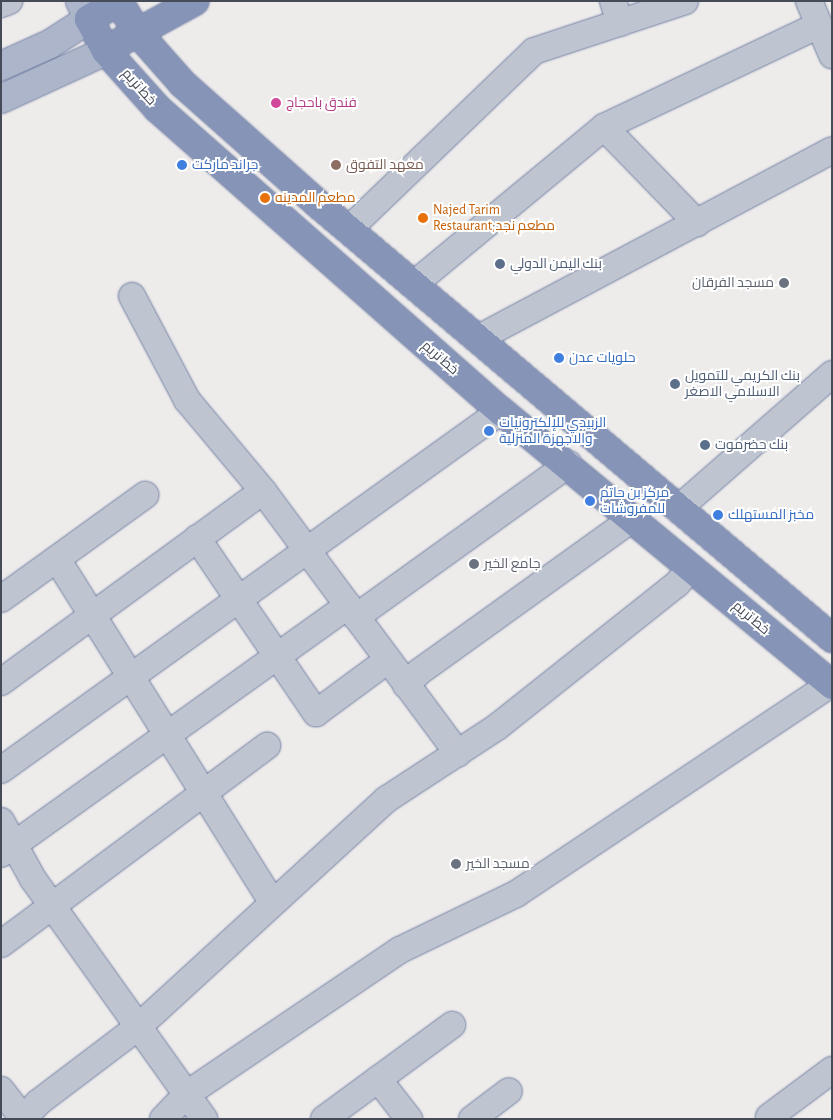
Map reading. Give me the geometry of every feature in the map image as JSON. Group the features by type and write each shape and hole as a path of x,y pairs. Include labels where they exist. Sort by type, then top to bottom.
{"highway":[{"path":"106,51 137,32 196,1"},
{"path":"84,10 119,2 137,32 184,84 348,230 832,638"},
{"name":"خط تريم","path":"84,10 106,51 158,108 501,411 569,464 831,684"}],"main road":[{"path":"1,66 50,44 84,10"},
{"path":"1,100 106,51"}],"street":[{"path":"1,4 9,1"},
{"path":"348,230 534,51 616,12 685,1"},
{"path":"413,285 604,127 814,13 832,55"},
{"path":"604,127 696,222"},
{"path":"478,340 832,150"},
{"path":"132,296 187,400 263,491 458,754"},
{"path":"678,509 832,374"},
{"path":"1,770 308,552 501,411"},
{"path":"8,850 278,657 352,612 569,464"},
{"path":"1,682 263,491"},
{"path":"1,599 146,495"},
{"path":"406,685 419,672 633,518"},
{"path":"197,538 316,713 388,660"},
{"path":"57,559 169,734 272,902"},
{"path":"1,1090 23,1119 39,1102 138,1027 272,902 387,799 458,754 662,596 691,568"},
{"path":"163,1119 186,1094 400,950 516,894 831,684"},
{"path":"1,944 206,794 267,746"},
{"path":"1,821 8,850 52,906 204,1119"},
{"path":"324,1119 452,1025"},
{"path":"769,1117 832,1070"},
{"path":"378,1079 409,1119"},
{"path":"472,1119 509,1091"}],"place":[{"name":"فندق باحجاج","path":"276,103"},
{"name":"جراند ماركت","path":"182,165"},
{"name":"معهد التفوق","path":"336,165"},
{"name":"مطعم المدينه","path":"265,198"},
{"name":"Najed Tarim Restaurant;مطعم نجد","path":"423,218"},
{"name":"بنك اليمن الدولي","path":"500,264"},
{"name":"مسجد الفرقان","path":"784,283"},
{"name":"حلويات عدن","path":"559,358"},
{"name":"بنك الكريمي للتمويل الاسلامي الاصغر","path":"675,384"},
{"name":"الزبيدي للإلكترونيات والاجهزة المنزلية","path":"489,431"},
{"name":"بنك حضرموت","path":"705,445"},
{"name":"مركز بن حاتم للمفروشات","path":"590,501"},
{"name":"مخبز المستهلك","path":"718,515"},
{"name":"جامع الخير","path":"474,564"},
{"name":"مسجد الخير","path":"456,864"}]}
